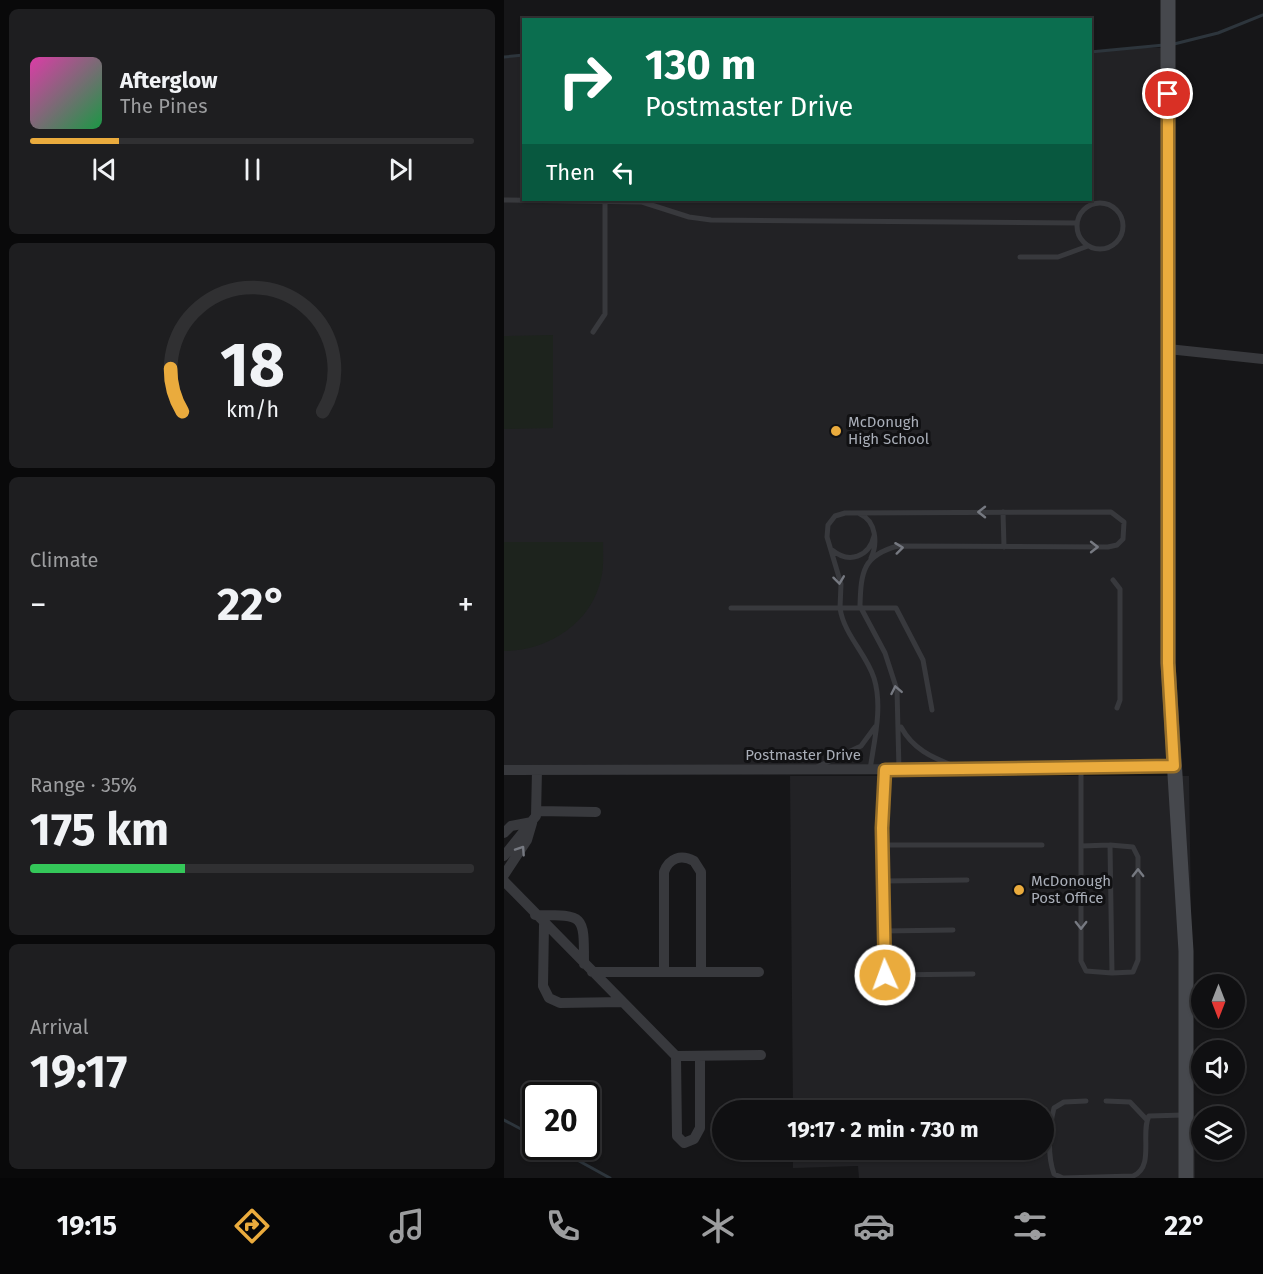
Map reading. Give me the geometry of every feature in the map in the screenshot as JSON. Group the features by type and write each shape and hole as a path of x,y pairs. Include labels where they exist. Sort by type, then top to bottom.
{"main road":[{"path":"1168,0 1168,663 1186,951 1186,1178"}],"street":[{"path":"1168,348 1263,359"},
{"name":"Postmaster Drive","path":"504,770 964,770 1174,766"},
{"path":"504,875 527,840 535,817 537,770"},
{"path":"504,833 511,826 535,817 596,812"},
{"path":"504,856 535,817"},
{"path":"664,972 664,872 670,861 682,857 694,861 701,872 701,972"},
{"path":"504,881 544,925 676,1056 677,1136 684,1143 694,1139 700,1128 700,1056"},
{"path":"535,915 570,915 579,920 585,932 588,968"},
{"path":"544,925 543,986 549,998 560,1003 623,1002"},
{"path":"588,968 664,972 759,972"},
{"path":"676,1056 761,1055"}],"lane":[{"path":"504,200 522,200"},
{"path":"593,332 605,314 605,201 651,203 689,217 711,220 1077,223"},
{"path":"1020,257 1058,257 1088,246 1105,249 1117,243 1123,231 1121,216 1111,205 1096,203 1084,210 1077,223 1079,236 1088,246"},
{"path":"1003,512 1004,547"},
{"path":"831,549 842,557 859,557 898,546 1108,547 1117,545 1123,539 1124,522 1111,512 857,513 835,516 828,525 827,537 841,584 842,622 873,676 878,695 870,770"},
{"path":"857,513 868,520 874,536 873,553 861,576 861,608 885,653 897,690 899,770"},
{"path":"859,557 869,548 874,536"},
{"path":"870,559 881,551"},
{"path":"1113,580 1119,589 1120,685 1117,708"},
{"path":"731,608 896,608 919,649 932,710"},
{"path":"899,723 906,736 925,755 964,770"},
{"path":"810,770 861,746 876,726"},
{"path":"1081,769 1081,961 1086,971 1112,974 1132,972 1138,960 1138,856 1133,847 1082,846"},
{"path":"885,770 883,845 885,975 973,974"},
{"path":"883,845 1042,845"},
{"path":"1110,845 1112,974"},
{"path":"884,881 967,880"},
{"path":"883,931 953,930"},
{"path":"1086,1101 1064,1102 1054,1107 1051,1122 1051,1164 1054,1174 1063,1178 1133,1176 1141,1173 1144,1166 1145,1124 1149,1116 1186,1115"},
{"path":"1106,1101 1130,1102 1147,1120"}],"shaded area":[{"name":"McDonugh High School","path":"1134,47 1167,48 1174,766 504,769 504,57 522,55 522,201 1092,201 1092,52"},
{"path":"553,335 553,428 504,429 504,336"},
{"path":"504,542 603,542 602,575 596,595 588,609 565,632 536,646 520,650 504,651"},
{"path":"790,776 1189,776 1193,1040 1191,1040 1191,1094 1194,1094 1194,1106 1191,1106 1191,1160 1195,1160 1195,1178 859,1178 858,1166 793,1168 793,1160 1054,1160 1054,1100 793,1100"}],"waterway":[{"path":"1174,44 1218,33 1263,15"},
{"path":"1092,52 1164,45"},
{"path":"504,57 522,55"},
{"path":"504,1120 522,1130"},
{"path":"577,1160 610,1178"}],"place":[{"name":"McDonugh High School","path":"836,431"},
{"name":"McDonough Post Office","path":"1019,890"}],"route":[{"path":"885,975 882,828 885,770 1037,770 1174,766 1168,663 1168,94"}]}
